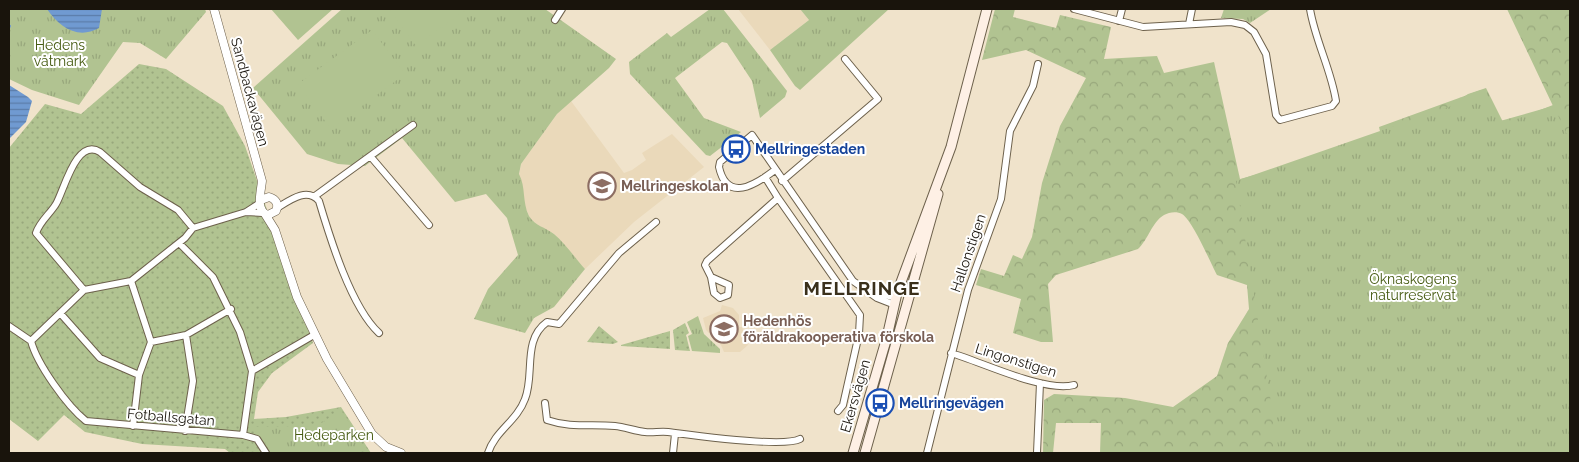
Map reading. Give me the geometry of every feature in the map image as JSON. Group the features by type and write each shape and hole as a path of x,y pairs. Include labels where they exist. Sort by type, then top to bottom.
{"main road":[{"name":"Ekersvägen","path":"853,453 895,302 941,176 988,9"},
{"name":"Ekersvägen","path":"865,453 935,206 941,176"},
{"path":"895,302 906,305"}],"street":[{"name":"Sandbackavägen","path":"214,9 262,181 261,201"},
{"path":"555,20 562,9"},
{"path":"1074,9 1143,27 1235,22 1252,29 1266,54 1278,119 1332,106 1336,99 1323,53 1314,32 1310,9"},
{"path":"1119,21 1122,9"},
{"path":"1189,24 1192,9"},
{"path":"782,181 878,98 845,59"},
{"name":"Hallonstigen","path":"927,453 968,290 1001,199 1010,132 1033,86 1038,64"},
{"path":"315,196 413,125"},
{"path":"775,170 751,186 732,187 725,183 718,167 720,162 752,135 853,281 877,298 895,302"},
{"path":"84,290 36,233 56,204 72,166 88,149 95,148 140,187 178,210 193,228"},
{"path":"371,157 430,225"},
{"path":"765,177 860,315 859,334 843,405 838,411"},
{"name":"Sandbackavägen","path":"262,181 274,198"},
{"path":"246,212 271,214 292,199 308,194 315,196 319,201 337,258 364,317 379,334"},
{"path":"30,341 84,290 131,281 180,243 193,228 246,212 266,197 292,199"},
{"path":"274,198 277,209 275,230"},
{"path":"712,277 707,271 707,261 778,198"},
{"path":"261,201 260,208 275,230 289,275 314,335 327,359 372,434 386,447 401,453"},
{"path":"488,453 493,440 513,419 525,399 532,348 538,332 547,322 559,324 619,253 656,222"},
{"path":"180,243 213,277 231,309 252,371 243,435 257,440 266,453"},
{"path":"131,281 151,342 139,375 133,426"},
{"path":"151,342 186,335 231,309"},
{"path":"60,313 100,358 139,375"},
{"name":"Fotballsgatan","path":"9,326 30,341 32,348 52,380 79,416 91,423 243,435"},
{"path":"185,431 193,381 186,335"},
{"path":"252,371 314,335"},
{"name":"Lingonstigen","path":"951,353 1040,383 1059,387 1074,385"},
{"path":"1037,453 1040,383"},
{"path":"546,403 546,418 553,422 576,426 612,426 645,432 755,441 793,442 800,439"},
{"path":"673,453 675,434"}],"shaded area":[{"path":"738,9 800,9 809,20 770,50"},
{"name":"Mellringeskolan","path":"571,101 624,173 646,160 642,153 672,134 704,167 634,222 585,269 554,234 540,227 530,218 525,206 519,175 521,164 557,114"},
{"name":"Hedenhös föräldrakooperativa förskola","path":"722,305 733,308 739,315 739,327 742,327 748,345 740,352 724,352 721,345 706,330 703,318 720,311"}],"green space":[{"name":"Hedens våtmark","path":"9,9 205,9 206,12 166,59 140,43 123,42 79,105 32,90 9,79"},
{"path":"271,9 333,9 298,40"},
{"path":"342,9 545,9 616,59 609,68 557,114 521,164 519,174 523,184 525,205 529,216 534,222 558,238 585,269 554,307 534,318 525,333 474,319 488,289 518,255 507,218 486,194 455,202 402,138 365,166 338,164 307,154 253,88"},
{"path":"391,9 467,9 416,46"},
{"path":"710,9 723,9 787,91 785,97 760,118 752,81 727,43 722,42 675,78 704,118 741,132 710,156 706,155 630,74 629,62 667,33 671,37"},
{"path":"800,9 889,9 800,90 795,86 770,50 809,20"},
{"name":"Öknaskogens naturreservat","path":"995,9 1015,9 1013,17 1056,28 1060,15 1111,27 1104,59 1157,56 1164,73 1214,62 1240,179 1382,140 1379,127 1481,90 1493,123 1553,106 1507,9 1570,9 1570,453 1100,453 1101,423 1056,423 1053,453 1043,453 1044,400 1054,394 1125,398 1173,407 1217,376 1228,343 1249,309 1247,285 1217,275 1191,225 1182,214 1175,212 1164,215 1156,222 1138,249 1056,275 1048,284 1053,342 1041,342 1013,333 1021,299 976,285 981,269 1004,276 1013,255 1022,259 1032,237 1042,183 1060,126 1086,78 1026,50 982,60"},
{"path":"1224,9 1271,9 1250,23 1243,19 1221,18"},
{"path":"372,30 405,74 331,129 298,84"},
{"path":"139,64 166,69 223,106 245,146 313,343 272,373 258,392 254,419 286,417 341,407 371,453 230,453 225,449 142,444 85,432 64,415 38,441 9,419 9,148 45,104 81,114"},
{"name":"Öknaskogens naturreservat","path":"1486,88 1504,124 1553,105 1570,141 1570,453 1279,453 1236,181 1449,107 1468,94"},
{"path":"698,316 704,334 720,349 720,353 692,351 688,336 692,334 687,322"},
{"path":"685,323 689,333 686,335 690,351 675,350 673,330"},
{"path":"599,326 618,342 613,344 587,342"},
{"path":"670,331 670,349 621,346 621,345"},
{"name":"Hedeparken","path":"341,410 365,448 358,453 271,453 255,427 317,426"}],"water":[{"path":"47,9 102,9 99,28 84,33 70,30 57,21"},
{"path":"9,85 32,101 26,122 9,139"}],"place":[{"name":"Mellringestaden","path":"736,149"},
{"name":"Mellringeskolan","path":"602,186"},
{"name":"Hedenhös föräldrakooperativa förskola","path":"724,329"},
{"name":"Mellringevägen","path":"880,403"}],"district":[{"name":"MELLRINGE","path":"862,288"}]}
